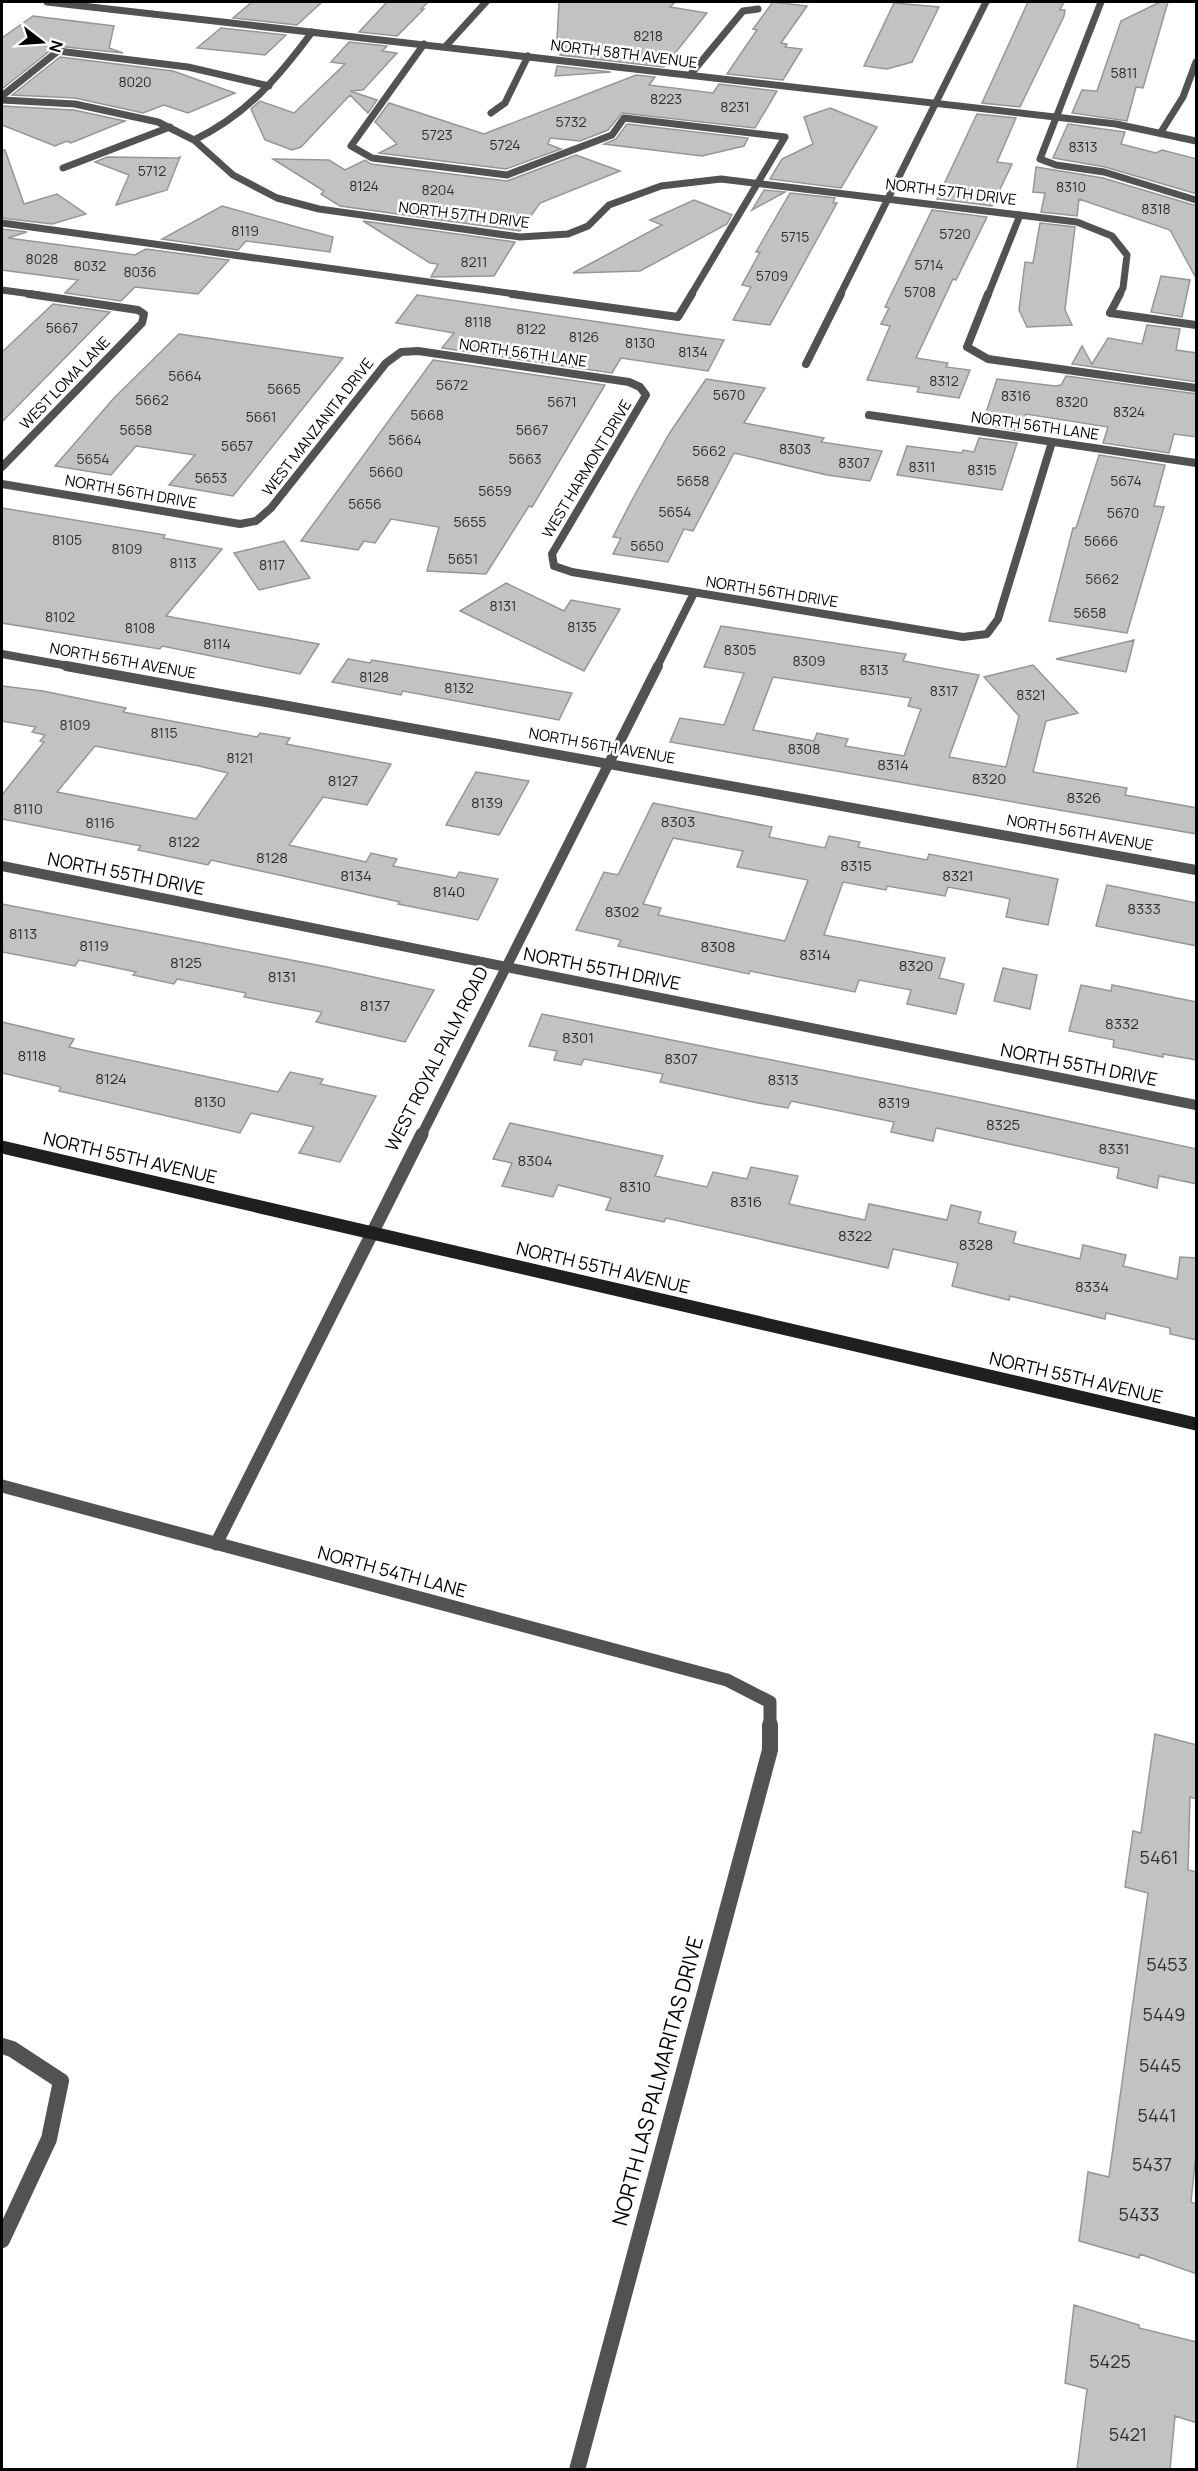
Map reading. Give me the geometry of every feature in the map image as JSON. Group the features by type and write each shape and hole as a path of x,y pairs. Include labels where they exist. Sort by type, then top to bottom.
{"street":[{"name":"NORTH 58TH AVENUE","path":"46,2 1055,117 1161,132 1197,141"},
{"path":"445,47 486,2"},
{"path":"806,364 986,2"},
{"path":"1101,2 1040,159 1056,165 1104,172 1197,200"},
{"path":"690,75 743,11 758,9"},
{"path":"195,140 215,132 233,120 269,86 312,32"},
{"path":"2,223 678,317 785,137 624,118 612,135 507,175 372,158 351,146 424,44"},
{"path":"2,98 57,51 188,67 269,86"},
{"path":"491,112 505,103 528,56"},
{"path":"1161,132 1183,97 1197,62"},
{"name":"NORTH 57TH DRIVE","path":"2,98 75,104 144,118 170,127 195,140 233,175 253,188 277,198 319,209 520,237 568,234 588,226 609,205 661,186 721,179 1077,222 1112,236 1127,255 1123,288 1110,313 1197,325"},
{"path":"63,168 170,127"},
{"path":"1020,215 967,347 988,359 1197,388"},
{"name":"WEST LOMA LANE","path":"2,290 138,310 144,314 142,323 2,467"},
{"name":"NORTH 56TH LANE","path":"401,352 418,351 617,380 640,387"},
{"name":"WEST MANZANITA DRIVE","path":"256,521 271,508 386,363 401,352"},
{"name":"WEST HARMONT DRIVE","path":"554,566 552,554 646,395 640,387"},
{"name":"NORTH 56TH LANE","path":"869,415 1197,463"},
{"name":"NORTH 56TH DRIVE","path":"554,566 572,572 963,638 987,634 998,619 1052,442"},
{"name":"NORTH 56TH DRIVE","path":"2,484 240,524 256,521"},
{"name":"WEST ROYAL PALM ROAD","path":"216,1544 694,593"},
{"name":"NORTH 56TH AVENUE","path":"2,654 1197,870"},
{"name":"NORTH 55TH DRIVE","path":"2,866 1197,1105"},
{"name":"NORTH 55TH AVENUE","path":"2,1147 1197,1424"},
{"name":"NORTH 54TH LANE","path":"2,1486 727,1680 770,1702"},
{"name":"NORTH LAS PALMARITAS DRIVE","path":"577,2469 770,1750 770,1702"},
{"path":"2,2046 12,2049 61,2081 49,2139 2,2240"}],"building":[{"path":"252,2 322,2 297,25 233,18"},
{"path":"387,2 428,2 397,36 359,32"},
{"path":"559,2 675,2 670,7 707,13 664,67 560,55 564,40 557,39"},
{"path":"773,2 807,6 781,43 787,44 785,47 802,49 783,80 727,74 757,30 753,29"},
{"path":"1028,2 1064,2 1060,10 1065,10 1064,16 1020,107 982,103"},
{"path":"1160,2 1168,2 1143,88 1136,87 1127,121 1072,113 1082,90 1097,91 1121,21"},
{"path":"894,3 939,7 912,62 887,69 864,66"},
{"path":"33,16 114,26 109,48 123,53 56,46 2,89 2,38"},
{"path":"221,28 286,35 265,55 197,48"},
{"path":"349,42 387,46 382,51 397,53 363,90 350,91 377,100 368,113 350,95 301,147 292,150 265,140 251,109 260,101 294,113 345,64 331,62"},
{"path":"60,57 173,71 235,93 188,113 164,105 143,113 75,98 12,95"},
{"path":"557,66 611,72 555,76"},
{"path":"636,75 655,77 649,85 713,93 719,84 777,91 755,128 622,113 608,130 580,141 550,138 548,144 561,149 506,169 379,153 397,144 375,122 389,103 484,134"},
{"path":"2,106 74,110 125,121 71,143 67,141 55,146 2,125"},
{"path":"830,108 877,127 841,188 770,179 782,159 813,144 804,117"},
{"path":"977,114 1016,118 997,162 1012,164 992,206 937,199"},
{"path":"627,124 748,138 744,146 702,156 604,144 616,139"},
{"path":"1068,124 1125,132 1121,144 1156,153 1162,150 1197,159 1197,194 1105,167 1053,158"},
{"path":"2,150 5,150 24,204 57,194 86,214 52,224 2,218"},
{"path":"576,155 620,171 540,203 520,231 340,206 321,194 324,191 273,159 329,160 345,170 365,160 371,164 507,181"},
{"path":"107,157 180,157 167,190 116,205 129,175 95,162"},
{"path":"1036,167 1103,178 1197,206 1197,280 1170,230 1079,199 1077,216 1041,212 1045,193 1033,192"},
{"path":"764,190 785,192 752,210"},
{"path":"790,193 835,198 833,203 837,203 770,325 733,320 751,287 742,285 760,252 756,252"},
{"path":"694,200 732,215 727,224 640,271 573,273 662,225 650,220"},
{"path":"222,206 333,237 330,252 246,241 238,250 162,239"},
{"path":"932,210 987,217 956,280 953,279 916,358 948,363 946,367 970,370 959,398 917,392 919,387 867,380 890,326 881,324 889,308 885,307"},
{"path":"363,221 515,242 494,276 431,277 438,264 430,263"},
{"path":"1040,223 1075,227 1065,310 1072,325 1027,327 1019,310 1025,262 1033,263"},
{"path":"2,229 27,232 8,238 135,255 146,249 229,260 198,294 135,287 121,301 65,293 78,280 2,270"},
{"path":"1161,276 1190,280 1182,317 1151,312"},
{"path":"417,295 724,340 708,371 621,358 612,373 442,348 454,333 396,323"},
{"path":"53,304 110,312 2,422 2,352"},
{"path":"1147,325 1180,329 1176,350 1197,353 1197,382 1072,364 1082,346 1092,364 1108,338 1142,344"},
{"path":"179,334 343,358 233,496 169,485 195,455 136,446 111,475 55,466 114,398"},
{"path":"433,360 605,385 532,507 529,506 486,574 427,571 439,527 391,519 375,543 364,541 358,550 301,541"},
{"path":"1066,376 1197,394 1197,437 1174,434 1169,453 1103,443 1108,427 1026,414 1020,431 982,425 997,379 1055,386 1061,385"},
{"path":"706,379 765,388 744,423 824,438 821,442 882,451 870,481 827,475 734,453 693,531 684,529 668,562 613,554 621,538 613,537 633,498 669,434"},
{"path":"979,438 1017,443 1002,490 897,475 907,446 962,453 963,450 974,452"},
{"path":"1099,455 1165,465 1154,506 1164,507 1127,633 1049,621 1073,528 1076,528"},
{"path":"2,508 165,535 163,538 222,549 166,616 319,644 300,674 162,646 160,649 2,623"},
{"path":"284,541 310,578 259,590 234,553"},
{"path":"506,583 564,611 571,600 620,609 584,671 460,611"},
{"path":"721,626 906,654 903,661 979,675 949,757 1006,767 1019,716 984,677 1033,665 1078,713 1046,721 1033,772 1127,788 1125,795 1197,808 1197,834 670,742 680,718 724,725 744,673 704,667","holes":["773,677 911,698 908,706 921,709 904,756 845,746 848,739 817,733 814,741 753,730"]},
{"path":"1134,640 1126,672 1056,659"},
{"path":"348,659 370,663 372,660 572,693 559,720 403,691 401,695 332,682"},
{"path":"2,686 43,691 126,708 123,712 257,737 260,733 290,738 286,744 391,764 367,805 323,797 289,845 366,862 371,853 397,859 393,866 456,878 459,872 498,879 478,920 398,904 400,902 211,860 208,865 138,850 141,846 2,819 2,795 44,742 40,741 45,735 32,732 36,727 2,721","holes":["95,746 228,773 196,819 57,792"]},
{"path":"476,772 529,781 499,835 446,825"},
{"path":"653,803 772,827 769,837 825,848 829,836 860,842 858,847 927,860 929,854 1058,879 1048,925 1006,917 1010,899 1002,897 948,887 945,896 887,886 886,890 843,882 824,935 945,958 939,978 964,984 956,1014 907,1004 911,990 859,980 855,992 750,971 749,974 618,946 621,940 576,930 604,872 618,875","holes":["673,838 743,851 737,867 808,880 785,941 658,915 661,908 643,904"]},
{"path":"1107,885 1197,903 1197,946 1096,926"},
{"path":"2,904 434,990 405,1042 316,1022 322,1012 244,997 246,993 177,979 174,984 133,975 136,972 79,960 75,966 2,952"},
{"path":"1003,968 1037,975 1030,1009 994,1001"},
{"path":"1081,985 1111,991 1112,985 1197,1002 1197,1060 1163,1054 1163,1057 1113,1047 1114,1040 1069,1031"},
{"path":"542,1014 961,1098 1197,1149 1197,1184 1159,1176 1157,1188 1117,1178 1119,1168 936,1128 933,1141 891,1132 894,1122 791,1101 788,1108 758,1103 660,1082 663,1074 584,1059 581,1065 554,1060 557,1051 529,1046"},
{"path":"2,1022 74,1039 69,1047 278,1092 290,1072 323,1079 320,1084 376,1096 340,1162 299,1153 314,1127 251,1113 240,1133 59,1091 61,1087 2,1073"},
{"path":"510,1123 663,1156 655,1176 707,1187 713,1172 747,1179 751,1167 798,1176 789,1204 865,1220 869,1204 947,1220 951,1205 981,1212 978,1223 1016,1232 1013,1243 1080,1259 1083,1245 1126,1255 1123,1266 1177,1279 1180,1257 1197,1258 1197,1340 1170,1334 1170,1328 1106,1313 1105,1319 1010,1296 1009,1300 952,1286 958,1263 893,1249 888,1268 666,1218 664,1222 606,1210 611,1198 558,1185 553,1197 502,1186 512,1163 493,1159"},
{"path":"1155,1734 1197,1745 1197,1799 1190,1797 1188,1870 1197,1872 1197,2144 1191,2202 1197,2204 1197,2274 1140,2254 1139,2258 1079,2241 1088,2172 1109,2177 1148,1893 1125,1887 1133,1831 1141,1833"},
{"path":"1074,2305 1139,2325 1139,2328 1197,2342 1197,2423 1175,2416 1170,2469 1077,2469 1087,2389 1065,2383"}]}
